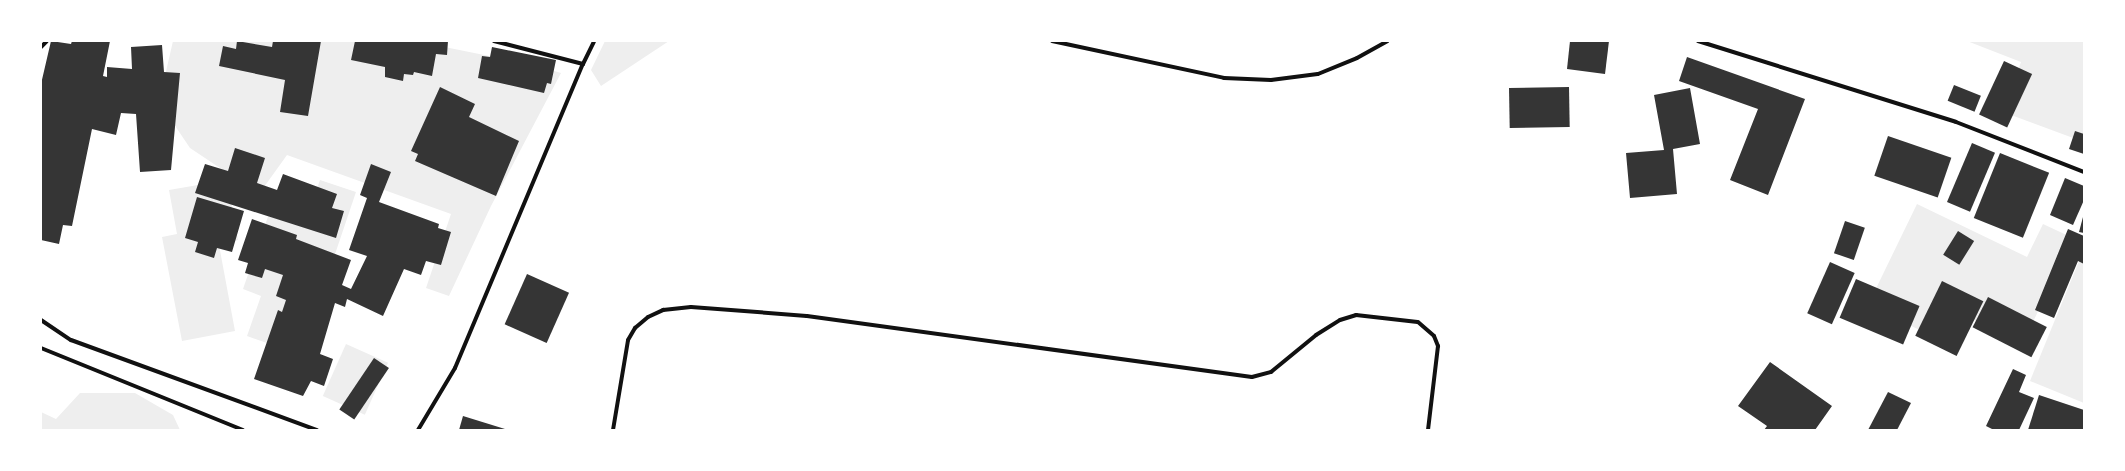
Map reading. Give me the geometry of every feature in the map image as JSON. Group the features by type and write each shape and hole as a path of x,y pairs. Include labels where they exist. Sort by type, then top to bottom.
{"lane":[{"path":"41,47 47,41"},
{"path":"494,41 582,64"},
{"path":"418,430 455,368 582,64 594,41"},
{"path":"1052,41 1224,78 1271,80 1318,74 1357,58 1388,41"},
{"path":"1698,41 1956,122 2084,172"},
{"path":"613,430 628,340 635,328 648,317 663,310 691,307 807,316 1252,377 1271,372 1316,336 1340,320 1356,315 1418,322 1434,336 1438,346 1428,430"},
{"path":"41,320 71,340 317,430"},
{"path":"41,348 243,430"}],"shaded area":[{"path":"173,41 415,41 534,65 561,73 491,206 449,296 426,288 451,214 287,155 259,194 190,148 159,102"},
{"path":"605,41 669,41 601,86 591,70"},
{"path":"1967,41 2084,41 2084,142 2003,112 2021,62"},
{"path":"227,180 238,240 219,245 235,331 182,341 162,237 177,234 169,190"},
{"path":"320,180 356,192 301,355 247,336 261,296 243,289 273,202 308,214"},
{"path":"1917,204 2027,257 2043,224 2073,238 2023,343 1946,307 1932,336 1868,305"},
{"path":"2084,249 2084,403 2030,381"},
{"path":"346,344 388,363 365,415 323,396"},
{"path":"80,393 135,393 173,415 180,430 41,430 41,412 56,419"}],"building":[{"path":"51,41 71,44 72,41 110,41 103,76 107,77 107,67 132,69 131,47 162,45 164,72 180,73 171,170 140,172 136,114 121,113 116,135 92,129 72,226 63,225 59,244 41,240 41,84"},
{"path":"237,41 272,47 273,41 321,41 308,116 280,112 285,80 219,66 223,46 236,49"},
{"path":"355,41 448,41 447,55 436,54 432,76 414,72 413,75 404,74 403,81 385,77 385,67 351,60"},
{"path":"1570,41 1609,41 1605,74 1567,69"},
{"path":"492,47 556,60 551,84 547,83 544,93 478,78 482,56 490,57"},
{"path":"1687,57 1805,99 1768,195 1730,180 1758,109 1679,81"},
{"path":"2004,61 2032,74 2007,128 1979,114"},
{"path":"1954,85 1981,96 1975,112 1948,101"},
{"path":"440,87 475,104 469,117 519,141 496,196 415,161 418,154 411,151"},
{"path":"1569,87 1570,127 1510,128 1509,88"},
{"path":"1690,88 1700,144 1673,149 1677,194 1630,198 1626,153 1664,150 1654,95"},
{"path":"2075,131 2084,134 2084,154 2069,149"},
{"path":"1888,136 1951,158 1938,198 1874,176"},
{"path":"1972,143 1995,153 1970,212 1947,202"},
{"path":"235,148 265,158 257,183 277,190 283,174 337,194 332,208 344,211 336,238 195,193 205,164 228,171"},
{"path":"2000,153 2049,173 2023,238 1974,218"},
{"path":"371,164 391,172 379,202 439,224 438,228 451,232 441,265 426,261 421,275 404,269 383,316 347,299 345,307 335,303 320,354 333,359 324,386 311,381 303,396 254,379 278,310 282,312 286,300 276,296 283,275 265,269 262,278 245,273 248,263 238,260 252,219 297,235 296,239 351,260 342,285 351,289 367,256 349,250 367,198 360,195"},
{"path":"2065,178 2084,186 2084,200 2073,225 2050,215"},
{"path":"197,197 244,211 232,252 217,248 214,258 195,252 198,242 185,238"},
{"path":"2084,217 2084,233 2079,232"},
{"path":"1845,221 1865,228 1854,260 1834,253"},
{"path":"2068,229 2084,236 2084,264 2078,261 2054,318 2035,310"},
{"path":"1958,231 1974,241 1959,265 1943,255"},
{"path":"1830,262 1855,273 1832,324 1807,313"},
{"path":"527,274 569,293 547,343 505,324"},
{"path":"1856,279 1920,306 1903,345 1840,318"},
{"path":"1942,281 1983,301 1957,356 1915,336"},
{"path":"1988,297 2047,327 2031,357 1973,327"},
{"path":"374,358 389,368 354,419 339,409"},
{"path":"1770,362 1832,406 1815,430 1764,430 1767,426 1738,406"},
{"path":"2013,369 2026,375 2019,392 2034,398 2019,430 1994,430 1986,426"},
{"path":"1888,392 1911,403 1897,430 1868,430"},
{"path":"2039,395 2084,410 2084,430 2028,430"},
{"path":"463,416 505,429 459,430"}]}
